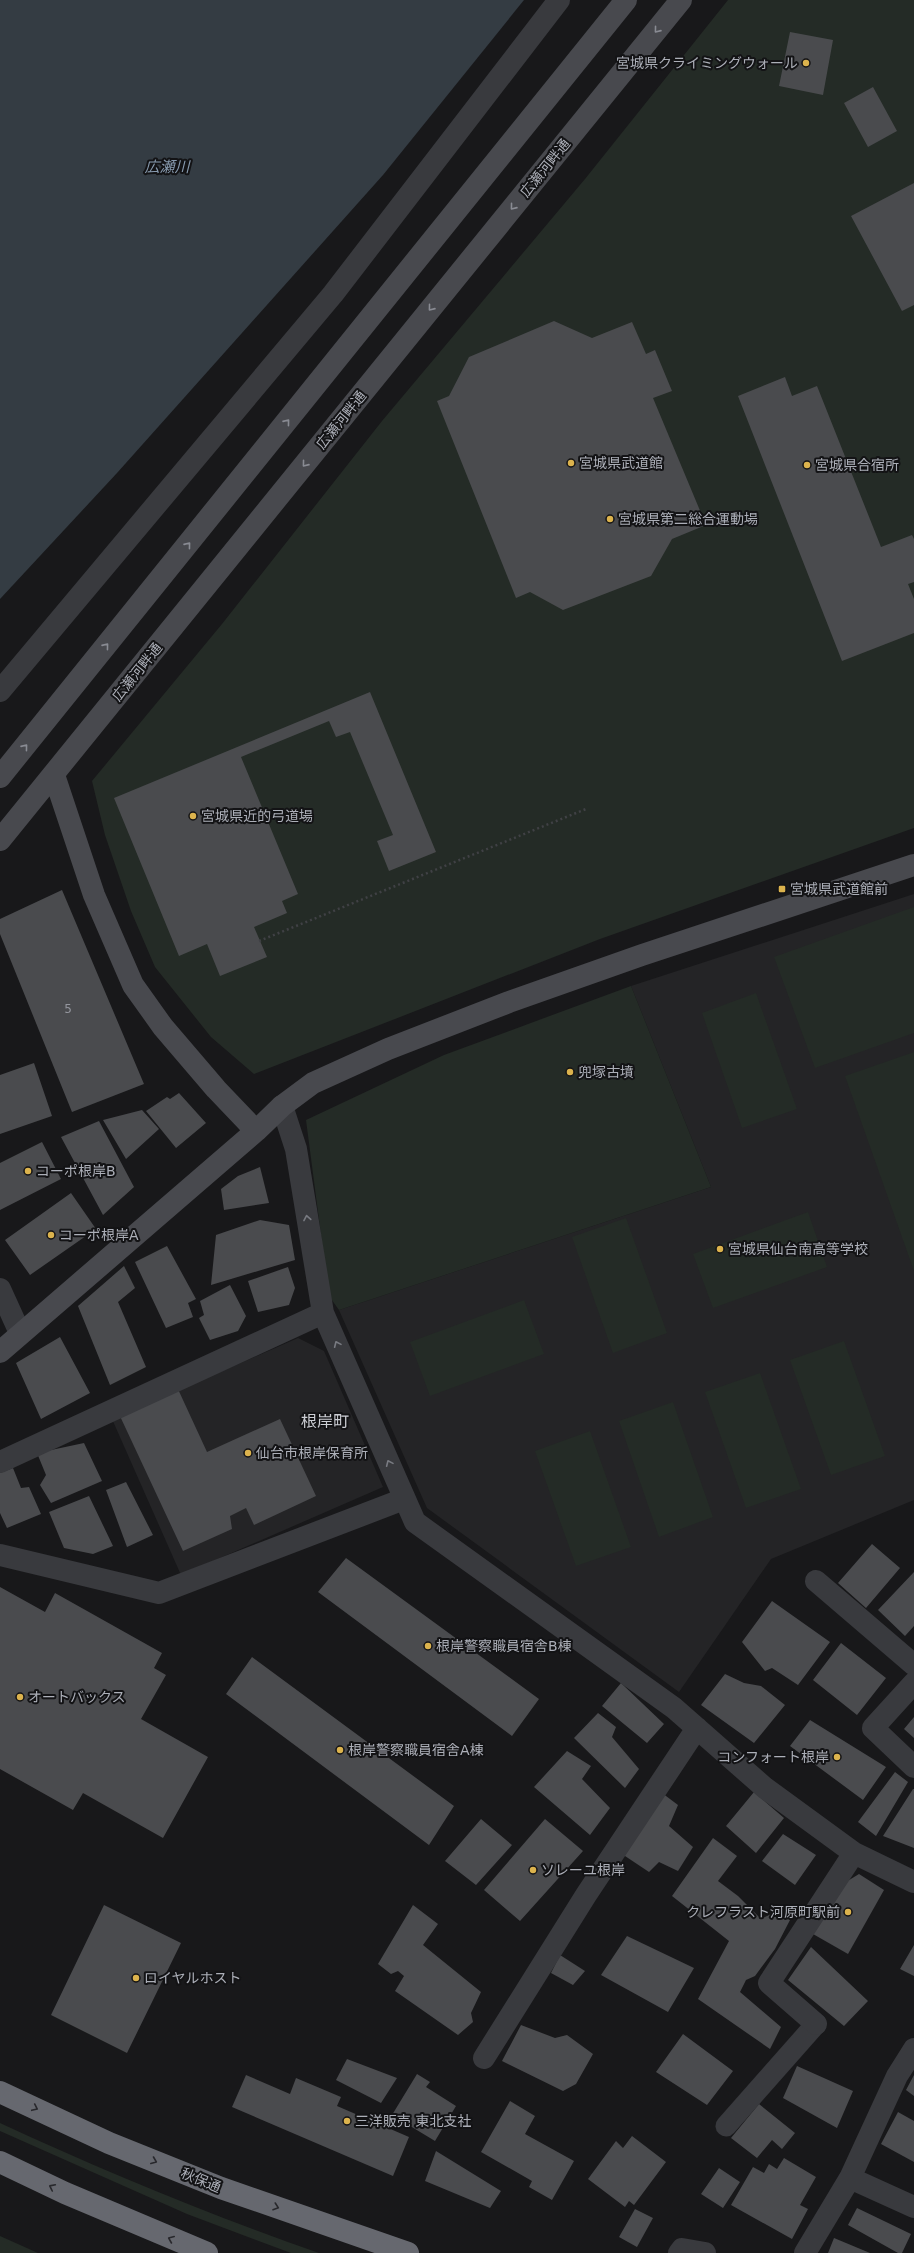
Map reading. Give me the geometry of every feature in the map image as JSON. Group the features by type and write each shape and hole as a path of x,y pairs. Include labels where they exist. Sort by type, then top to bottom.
{"highway":[{"name":"秋保通","path":"0,2092 109,2143 221,2188 408,2253"},
{"path":"0,2162 65,2193 207,2253"}],"main road":[{"path":"0,777 626,0"},
{"name":"広瀬河畔通","path":"0,840 681,0"},
{"path":"54,774 94,895 133,985 163,1027 216,1089 256,1131"},
{"path":"0,1352 20,1333 256,1131 282,1106 313,1083 388,1049 509,1002 914,865"}],"street":[{"path":"0,691 333,294 559,0"},
{"path":"282,1106 296,1149 324,1313 415,1522 697,1728 765,1788 854,1853 914,1882"},
{"path":"0,1289 20,1333"},
{"path":"0,1462 324,1313"},
{"path":"0,1555 159,1592 404,1499"},
{"path":"816,1581 914,1665"},
{"path":"914,1683 874,1728 914,1767"},
{"path":"484,2058 586,1895 697,1728"},
{"path":"816,2024 770,1982 854,1853"},
{"path":"805,2253 850,2178 897,2076 914,2049"},
{"path":"850,2178 914,2207"},
{"path":"679,2253 682,2249 705,2253"}],"lane":[{"path":"726,2126 816,2024"}],"path":[{"path":"260,941 586,809"}],"shaded area":[{"name":"宮城県第二総合運動場","path":"728,0 914,0 914,828 600,939 254,1074 211,1037 155,967 131,911 105,835 92,781 222,624 382,421 585,179"},
{"name":"宮城県仙台南高等学校","path":"914,894 914,1500 771,1559 679,1692 427,1508 339,1310 711,1187 631,986"},
{"path":"914,907 914,1033 815,1068 774,957"},
{"path":"631,986 711,1187 339,1310 329,1296 306,1120 444,1055"},
{"path":"756,993 797,1109 742,1128 702,1013"},
{"path":"914,1052 914,1271 845,1076"},
{"path":"808,1212 827,1267 713,1308 693,1254"},
{"path":"626,1218 667,1333 613,1353 572,1237"},
{"path":"524,1300 544,1354 430,1396 410,1342"},
{"name":"仙台市根岸保育所","path":"298,1338 324,1351 383,1487 181,1575 112,1419"},
{"path":"844,1341 885,1456 831,1475 790,1360"},
{"path":"760,1373 801,1489 746,1508 705,1392"},
{"path":"673,1402 713,1517 659,1537 619,1421"},
{"path":"590,1431 631,1547 576,1566 535,1451"},
{"path":"0,2123 158,2192 319,2253 291,2253 187,2214 0,2131"},
{"path":"0,2236 38,2253 0,2253"}],"water":[{"name":"広瀬川","path":"0,0 524,0 383,175 117,473 0,599"}],"building":[{"name":"宮城県クライミングウォール","path":"790,32 833,40 823,95 779,86"},
{"path":"873,87 897,131 868,147 844,103"},
{"path":"914,183 914,305 902,311 851,216"},
{"name":"宮城県武道館","path":"554,321 592,338 632,322 646,354 655,350 672,391 653,398 706,525 672,539 651,576 563,610 530,592 516,598 437,401 449,396 469,357"},
{"name":"宮城県合宿所","path":"785,377 792,396 817,386 881,547 912,535 914,539 914,582 908,584 914,599 914,633 842,661 738,396"},
{"name":"宮城県近的弓道場","path":"370,692 436,852 389,871 377,841 393,835 350,732 336,737 329,721 241,757 298,894 282,901 287,913 254,927 267,957 220,976 207,944 179,956 114,798"},
{"path":"62,890 144,1084 72,1112 0,934 0,919"},
{"path":"34,1063 52,1116 0,1134 0,1075"},
{"path":"179,1093 206,1123 176,1148 146,1111 167,1097 170,1099"},
{"path":"142,1110 159,1129 126,1159 103,1120"},
{"path":"99,1121 134,1187 103,1215 61,1137"},
{"name":"コーポ根岸B","path":"42,1142 61,1179 0,1210 0,1163"},
{"path":"260,1167 269,1203 224,1210 221,1189 238,1176"},
{"name":"コーポ根岸A","path":"71,1193 96,1229 30,1275 5,1240"},
{"path":"260,1220 289,1225 295,1260 211,1285 216,1235"},
{"path":"167,1246 196,1299 188,1303 193,1317 166,1328 135,1262"},
{"path":"124,1266 135,1288 118,1302 146,1367 110,1385 78,1306"},
{"path":"288,1267 295,1288 289,1305 258,1312 248,1281"},
{"path":"230,1285 246,1316 238,1331 210,1340 199,1318 204,1315 200,1301"},
{"path":"60,1337 90,1393 41,1419 16,1363"},
{"path":"177,1387 207,1452 280,1419 316,1496 254,1525 246,1508 230,1516 232,1529 183,1551 119,1414"},
{"path":"84,1443 102,1481 51,1503 40,1485 46,1475 37,1453"},
{"path":"13,1468 21,1488 29,1487 41,1514 7,1528 0,1513 0,1473"},
{"path":"126,1482 153,1535 127,1547 106,1490"},
{"path":"89,1496 113,1546 93,1554 64,1548 49,1512"},
{"path":"872,1544 900,1568 866,1608 838,1583"},
{"name":"根岸警察職員宿舎B棟","path":"346,1558 539,1699 512,1736 318,1592"},
{"path":"914,1572 914,1626 905,1636 878,1610"},
{"path":"0,1587 45,1612 55,1593 162,1653 154,1668 166,1675 141,1719 208,1757 163,1838 83,1793 73,1810 0,1769"},
{"path":"772,1601 830,1642 798,1685 772,1668 765,1671 742,1642"},
{"path":"841,1643 886,1678 857,1715 813,1680"},
{"name":"根岸警察職員宿舎A棟","path":"252,1657 454,1806 429,1845 226,1694"},
{"path":"725,1674 744,1683 761,1686 785,1705 754,1743 701,1705"},
{"path":"621,1683 664,1724 647,1743 602,1706"},
{"path":"598,1713 616,1727 612,1737 639,1769 625,1788 574,1738"},
{"path":"914,1717 914,1738 904,1729"},
{"name":"コンフォート根岸","path":"810,1720 886,1767 863,1800 790,1746"},
{"path":"567,1751 591,1766 582,1779 610,1808 590,1835 534,1787"},
{"path":"895,1772 908,1782 876,1836 858,1822"},
{"path":"914,1789 914,1848 883,1836"},
{"path":"754,1792 784,1818 756,1853 726,1826"},
{"path":"662,1793 678,1805 669,1826 693,1847 678,1871 659,1862 649,1872 622,1854"},
{"path":"481,1819 512,1845 476,1885 445,1861"},
{"name":"ソレーユ根岸","path":"545,1819 583,1851 520,1921 484,1890"},
{"path":"783,1834 816,1855 795,1885 762,1861"},
{"path":"713,1838 737,1856 718,1881 738,1896 761,1919 779,1910 790,1920 775,1949 755,1976 746,1980 740,1992 781,2027 770,2049 698,1999 729,1941 672,1896"},
{"name":"クレフラスト河原町駅前","path":"859,1874 884,1890 848,1954 813,1934 841,1885"},
{"path":"104,1905 181,1943 127,2053 51,2015"},
{"path":"413,1905 438,1924 423,1945 481,1992 471,2013 473,2022 458,2035 395,1991 404,1976 398,1971 391,1974 378,1964"},
{"path":"627,1936 694,1968 668,2012 601,1975"},
{"path":"914,1945 914,1976 900,1969"},
{"path":"811,1947 868,2001 844,2026 788,1980"},
{"path":"560,1955 585,1971 573,1985 551,1973"},
{"path":"521,2025 555,2038 567,2035 593,2054 576,2084 563,2091 502,2061"},
{"path":"683,2034 733,2071 707,2105 656,2072"},
{"path":"347,2059 397,2078 381,2103 336,2080"},
{"path":"797,2066 853,2091 837,2128 783,2098"},
{"path":"417,2074 430,2082 426,2087 456,2106 435,2141 392,2115"},
{"path":"246,2075 290,2094 296,2078 341,2097 337,2106 409,2137 393,2176 232,2107"},
{"path":"914,2075 914,2096 906,2090"},
{"path":"510,2101 535,2116 525,2134 574,2161 552,2200 529,2187 532,2181 481,2152"},
{"path":"759,2104 795,2133 782,2149 772,2140 757,2158 731,2138"},
{"path":"898,2112 914,2121 914,2162 881,2144"},
{"path":"632,2136 666,2162 634,2205 629,2201 625,2207 588,2179 616,2141 623,2148"},
{"path":"436,2151 501,2191 490,2208 425,2181"},
{"path":"784,2158 816,2177 800,2205 808,2209 792,2239 731,2205 753,2167 764,2173 769,2164 777,2169"},
{"path":"719,2168 740,2182 723,2208 701,2194"},
{"path":"857,2208 911,2234 902,2253 898,2253 848,2225"},
{"path":"635,2209 653,2218 637,2247 619,2237"},
{"path":"834,2238 870,2253 828,2253"}],"place":[{"name":"宮城県クライミングウォール","path":"806,63"},
{"name":"宮城県武道館","path":"571,463"},
{"name":"宮城県合宿所","path":"807,465"},
{"name":"宮城県第二総合運動場","path":"610,519"},
{"name":"宮城県近的弓道場","path":"193,816"},
{"name":"宮城県武道館前","path":"782,889"},
{"name":"兜塚古墳","path":"570,1072"},
{"name":"コーポ根岸B","path":"28,1171"},
{"name":"コーポ根岸A","path":"51,1235"},
{"name":"宮城県仙台南高等学校","path":"720,1249"},
{"name":"仙台市根岸保育所","path":"248,1453"},
{"name":"根岸警察職員宿舎B棟","path":"428,1646"},
{"name":"オートバックス","path":"20,1697"},
{"name":"根岸警察職員宿舎A棟","path":"340,1750"},
{"name":"コンフォート根岸","path":"837,1757"},
{"name":"ソレーユ根岸","path":"533,1870"},
{"name":"クレフラスト河原町駅前","path":"848,1912"},
{"name":"ロイヤルホスト","path":"136,1978"},
{"name":"三洋販売 東北支社","path":"347,2121"}],"district":[{"name":"根岸町","path":"325,1421"}]}
